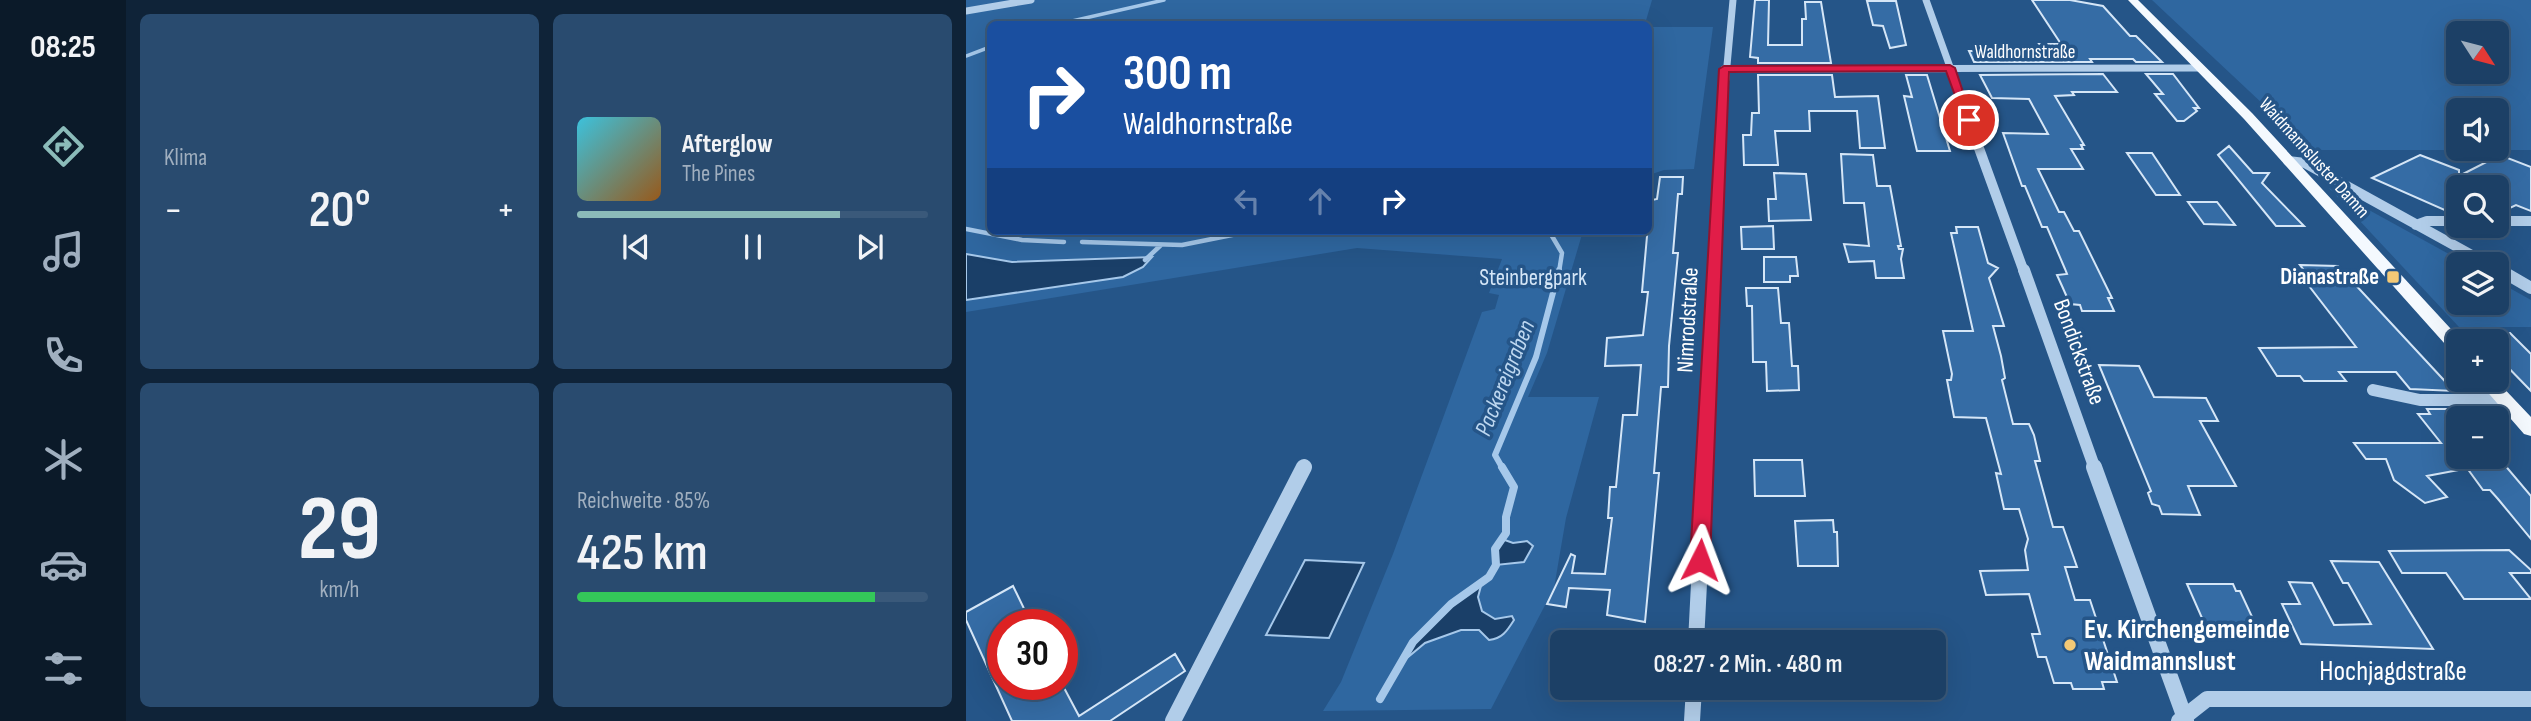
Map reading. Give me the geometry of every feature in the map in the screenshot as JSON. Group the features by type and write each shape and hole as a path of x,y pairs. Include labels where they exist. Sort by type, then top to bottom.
{"main road":[{"name":"Waidmannsluster Damm","path":"2133,0 2288,161 2446,335"},
{"path":"2497,392 2531,429"}],"street":[{"path":"966,11 1031,0"},
{"name":"Nimrodstraße","path":"1697,630 1724,69 1733,0"},
{"name":"Bondickstraße","path":"1926,0 2183,719"},
{"name":"Waldhornstraße","path":"1724,69 2200,68"},
{"path":"2288,161 2305,163 2466,252"},
{"path":"2416,225 2427,221 2446,221"},
{"path":"2509,221 2531,221"},
{"path":"2509,276 2531,288"},
{"path":"2374,390 2420,400 2505,400"},
{"path":"1173,721 1305,466"},
{"name":"Hochjagdstraße","path":"2183,719 2207,699 2531,699"},
{"path":"1692,721 1693,700"}],"green space":[{"name":"Steinbergpark","path":"966,0 1652,0 1646,21 987,21 987,235 1582,235 1547,353 1528,397 1599,397 1566,518 1554,588 1491,709 1323,711 1341,682 1393,554 1482,312 1495,309 1499,295 1489,293 1502,259 1357,248 966,312"},
{"path":"2152,0 2531,0 2531,150 2509,150 2509,98 2446,98 2446,150 2312,150"},
{"path":"1652,27 1713,27 1694,169 1664,170 1652,174"},
{"path":"2329,188 2446,252 2446,313"},
{"path":"2509,288 2531,300 2531,327 2459,327 2448,315 2509,315"}],"shaded area":[{"path":"966,254 1012,262 1152,257 1143,267 1123,277 966,300"},
{"path":"1502,539 1513,543 1527,541 1533,546 1524,562 1496,565 1495,549"},
{"path":"1305,560 1364,563 1329,638 1266,635"},
{"path":"1482,582 1478,597 1482,611 1495,619 1512,616 1514,620 1504,634 1489,640 1479,630 1461,630 1425,643 1401,663 1437,618"}],"building":[{"path":"1755,0 1769,0 1768,45 1802,45 1802,19 1806,19 1805,2 1821,2 1831,63 1758,63 1758,58 1750,57"},
{"path":"2032,0 2070,0 2103,6 2130,36 2136,36 2162,62 2090,59 2092,62 1974,62 1969,51 2023,51 2021,48 2041,48 2039,44 2061,44"},
{"path":"1867,1 1896,1 1906,45 1890,48 1883,26 1873,25"},
{"path":"2103,74 2117,92 2072,92 2074,95 2055,96 2084,145 2081,145 2083,149 2071,149 2083,169 2038,169 2059,212 2064,212 2074,231 2079,231 2112,298 2108,298 2114,311 2082,311 2080,305 2070,304 2057,275 2067,274 2047,227 2042,227 2025,186 2022,186 2003,133 2048,134 2029,99 1992,98 1980,75"},
{"path":"2146,74 2173,74 2199,108 2194,108 2197,111 2184,121 2177,121 2155,94 2163,94"},
{"path":"1758,75 1832,75 1835,97 1878,96 1885,148 1860,148 1857,111 1809,111 1810,131 1775,131 1778,165 1744,165 1743,135 1751,135 1752,113 1759,113"},
{"path":"1906,75 1927,75 1950,151 1917,151 1904,96 1912,97"},
{"path":"2229,146 2253,173 2269,173 2262,183 2304,226 2276,226 2218,155"},
{"path":"2127,153 2152,153 2180,195 2156,195"},
{"path":"1841,154 1873,155 1877,186 1890,186 1901,246 1898,246 1903,249 1901,259 1904,278 1876,278 1874,261 1849,262 1844,244 1869,246 1864,203 1844,203"},
{"path":"2420,155 2459,170 2459,175 2446,175 2446,211 2372,178"},
{"path":"2509,158 2531,167 2531,211 2516,205 2509,208 2509,175 2461,175 2488,161 2509,161"},
{"path":"1774,173 1806,174 1811,220 1769,221 1768,199 1776,199"},
{"path":"1660,177 1683,177 1682,194 1678,194 1673,253 1678,253 1668,387 1661,387 1654,473 1659,473 1645,622 1607,615 1610,590 1569,588 1566,607 1547,604 1571,554 1575,556 1572,573 1605,574 1612,518 1608,518 1610,487 1616,487 1623,415 1637,415 1641,365 1605,366 1607,338 1643,335 1648,292 1642,292 1647,235 1652,235 1652,200 1657,199"},
{"path":"2188,202 2217,202 2235,225 2204,224"},
{"path":"1773,226 1774,249 1742,249 1741,227"},
{"path":"1956,227 1978,227 1988,263 1998,268 1989,278 2004,326 1993,326 2013,424 2029,424 2034,435 2040,461 2035,461 2053,527 2063,527 2077,567 2065,567 2075,600 2090,600 2117,682 2102,682 2104,689 2073,689 2071,683 2054,683 2046,657 2038,657 2032,634 2040,634 2029,594 1986,595 1980,571 2028,570 2025,550 2028,539 2019,509 2004,509 1996,473 2001,474 1986,418 1954,417 1947,380 1951,380 1952,374 1943,331 1973,331 1951,233 1957,233"},
{"path":"1764,257 1796,257 1798,276 1790,276 1790,282 1764,282"},
{"path":"2300,265 2338,266 2446,382 2446,391 2410,389 2396,372 2339,372 2346,381 2304,381 2300,376 2277,376 2259,348 2356,347 2299,273 2306,273"},
{"path":"1746,288 1778,288 1781,323 1789,323 1792,366 1798,366 1799,390 1767,391 1766,362 1753,362 1752,306 1747,306"},
{"path":"2509,333 2531,354 2531,391 2509,368"},
{"path":"2099,365 2139,366 2154,397 2206,398 2218,421 2200,421 2236,486 2188,486 2200,515 2162,514 2159,506 2152,504 2148,493 2151,491"},
{"path":"2427,409 2446,409 2446,469 2459,470 2427,476 2447,497 2425,503 2394,480 2386,459 2366,459 2354,443 2441,443 2418,414 2430,414"},
{"path":"1754,460 1802,460 1805,496 1755,496"},
{"path":"2468,469 2508,469 2531,496 2531,539 2490,490 2483,490"},
{"path":"1833,520 1834,532 1837,532 1838,566 1798,566 1795,521"},
{"path":"2509,550 2531,570 2531,573 2510,573 2531,599 2464,599 2446,573 2402,573 2389,551"},
{"path":"2331,561 2379,562 2433,649 2301,644 2282,604 2300,604 2289,582 2312,583 2334,625 2371,624 2348,583 2343,583"},
{"path":"2187,584 2233,584 2236,591 2240,591 2260,634 2209,634"},
{"path":"1013,586 1024,609 987,609 987,666 966,620 966,612"},
{"path":"1175,654 1185,671 1110,721 1012,721 1002,700 1070,700 1079,716"}],"waterway":[{"name":"Packereigraben","path":"1072,21 1164,0"},
{"name":"Packereigraben","path":"966,56 987,48"},
{"name":"Packereigraben","path":"966,229 987,233"},
{"name":"Packereigraben","path":"997,235 1022,240 1064,242"},
{"name":"Packereigraben","path":"1082,242 1182,245 1232,235"},
{"name":"Packereigraben","path":"1551,235 1562,253 1559,272"},
{"path":"1145,260 1161,245"},
{"name":"Packereigraben","path":"1503,469 1495,455 1536,357 1559,270"},
{"name":"Packereigraben","path":"1380,699 1413,642 1451,604 1489,577 1496,565 1495,549 1506,533 1506,517 1514,487 1502,467"}],"place":[{"name":"Dianastraße","path":"2393,277"},
{"name":"Ev. Kirchengemeinde Waidmannslust","path":"2070,645"}],"route":[{"path":"1700,560 1724,69 1950,68 1969,120"}]}
